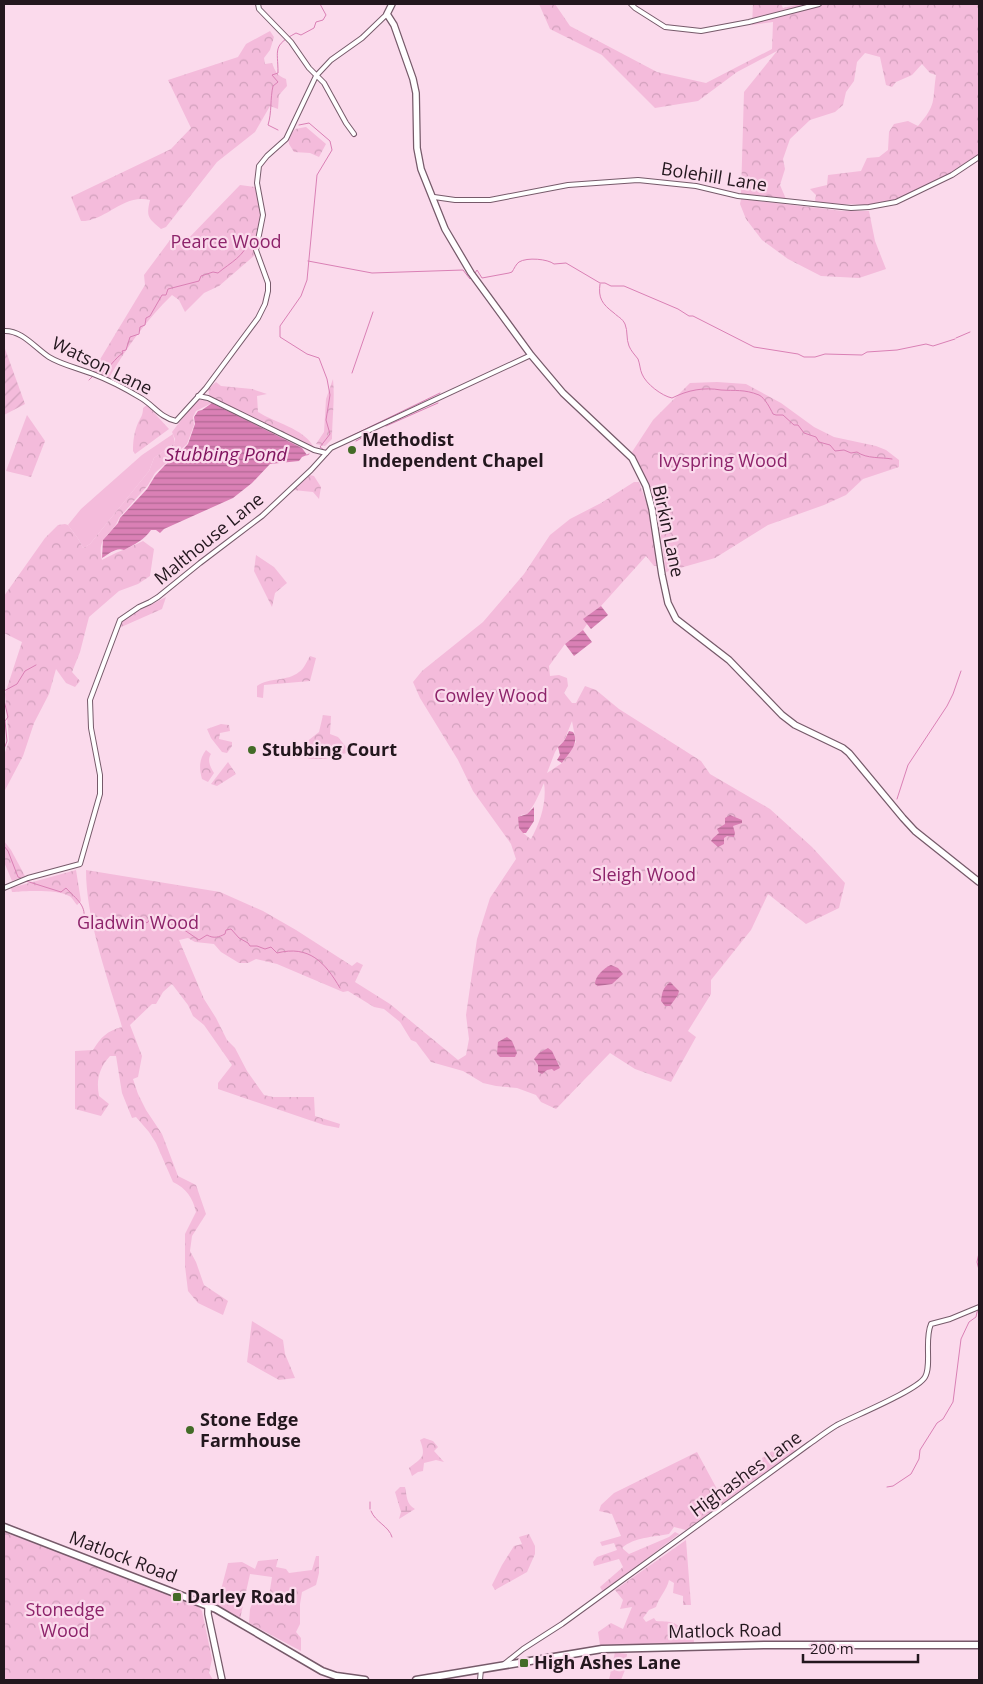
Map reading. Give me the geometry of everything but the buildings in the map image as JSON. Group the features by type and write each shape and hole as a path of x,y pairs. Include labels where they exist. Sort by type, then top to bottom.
{"main road":[{"name":"Matlock Road","path":"4,1527 208,1606 322,1671 336,1676 365,1680"},
{"name":"Matlock Road","path":"481,1669 602,1649 764,1645 979,1645"},
{"path":"416,1680 481,1669"}],"street":[{"path":"258,4 259,9 286,36 309,68 324,83 354,134"},
{"path":"387,14 392,4"},
{"path":"632,4 635,8 665,26 701,31 749,22 819,4"},
{"name":"Watson Lane","path":"4,331 18,334 58,362 95,374 142,398 168,419 176,421 206,388 258,318 265,304 268,283 256,250 263,215 256,183 258,169 267,156 286,139 316,76 331,60 362,38 387,14"},
{"name":"Birkin Lane","path":"387,14 394,25 413,79 416,93 417,148 422,170 449,236 471,273 531,356 563,393 632,458 646,486 652,509 668,603 676,619 729,660 782,715 795,725 843,748 849,753 915,831 979,882"},
{"name":"Bolehill Lane","path":"434,197 455,200 490,200 568,185 638,180 696,186 738,196 851,208 869,207 889,204 903,199 952,174 979,157"},
{"name":"Malthouse Lane","path":"4,888 28,878 80,864 100,794 100,774 91,728 90,700 120,620 158,597 200,562 262,516 311,470 316,462 335,446 531,356"},
{"path":"206,388 208,398"},
{"path":"198,396 208,398 314,450 326,453"},
{"path":"314,450 316,462"},
{"name":"Highashes Lane","path":"503,1665 837,1425 898,1395 923,1380 927,1372 928,1333 932,1324 950,1319 979,1306"},
{"path":"208,1606 222,1680"},
{"path":"480,1680 481,1669"}],"green space":[{"path":"539,4 555,4 570,26 657,72 706,83 772,49 773,22 752,25 753,4 781,4 783,8 800,4 979,4 978,155 951,173 895,202 875,205 815,202 816,195 810,189 827,185 828,175 861,171 867,158 879,157 888,150 889,132 894,124 908,121 918,126 931,107 936,75 930,73 922,64 912,75 896,82 892,87 886,85 880,57 865,53 857,62 854,81 846,92 843,105 835,112 810,120 790,139 783,159 785,169 780,185 786,199 741,194 744,92 777,51 737,72 698,101 655,108 602,55 550,29"},
{"path":"270,31 274,37 270,50 264,58 265,64 272,63 277,73 286,79 287,86 279,95 278,109 270,106 255,132 217,162 166,227 161,229 149,217 150,200 140,199 131,200 99,217 81,221 71,197 171,149 191,128 168,80 238,57 246,44"},
{"path":"306,127 326,144 319,157 310,153 294,152 289,144 288,138 295,129"},
{"name":"Pearce Wood","path":"240,185 255,187 261,218 255,255 219,286 204,293 185,312 179,300 172,295 138,334 109,378 93,371 145,285 144,275 173,236 184,243"},
{"path":"741,199 843,211 869,211 875,241 886,269 859,278 821,276 788,259 762,240 746,219 740,204"},
{"path":"4,346 25,404 4,415"},
{"path":"333,379 332,439 325,446 316,444 324,432 326,399"},
{"path":"216,382 221,386 252,389 267,394 257,396 258,412 296,430 309,440 313,446 210,398 208,389"},
{"name":"Ivyspring Wood","path":"690,383 746,384 781,403 814,427 834,437 886,450 899,460 899,467 863,479 846,495 824,505 768,525 715,558 666,572 657,508 632,452 653,420"},
{"path":"199,400 212,403 196,411 193,417 194,425 187,444 155,473 148,485 119,518 101,546 102,560 143,541 154,549 150,576 138,584 119,591 89,617 80,652 72,672 80,681 75,687 66,683 56,669 49,694 34,723 23,756 4,792 4,755 9,741 5,694 22,642 4,633 4,596 45,538 58,525 68,525 83,548 90,544 149,471 154,458 175,443 172,432"},
{"path":"147,405 169,429 135,454 133,451 135,433 143,408"},
{"path":"27,415 45,441 31,477 6,471"},
{"path":"173,434 175,443 154,458 149,471 90,544 83,548 68,525 81,509 142,455"},
{"path":"310,475 314,476 321,487 319,499 313,492 293,490"},
{"path":"634,482 639,482 650,513 657,566 654,566 646,556 601,606 584,619 587,624 583,630 565,644 549,666 550,676 559,675 567,678 568,686 564,693 572,703 576,703 585,686 596,690 619,709 701,761 710,774 770,809 812,847 845,883 839,908 806,924 768,894 751,930 711,980 711,994 688,1031 696,1037 671,1082 635,1069 610,1053 556,1109 541,1102 536,1095 517,1088 483,1083 463,1071 431,1062 416,1042 411,1040 400,1022 384,1009 374,1007 348,991 343,992 277,964 256,959 248,963 239,963 221,952 214,944 195,942 188,938 179,940 204,999 227,1040 235,1048 247,1071 264,1095 273,1097 314,1097 315,1116 340,1124 339,1128 324,1125 218,1089 218,1083 232,1065 204,1025 193,1016 188,1005 172,984 163,992 156,1004 152,1004 130,1025 142,1056 138,1077 133,1079 138,1094 162,1134 178,1176 196,1185 206,1214 192,1236 190,1251 204,1285 228,1301 223,1315 198,1303 188,1291 185,1266 185,1234 196,1212 195,1207 185,1190 173,1182 156,1143 149,1132 136,1117 132,1118 122,1093 116,1056 110,1056 99,1074 99,1096 109,1104 101,1116 75,1109 75,1051 93,1050 105,1035 112,1030 122,1027 94,929 87,889 86,870 220,892 263,911 352,966 357,962 363,965 355,982 390,1004 458,1060 466,1055 469,1039 466,1015 477,939 490,898 516,859 511,844 473,791 458,760 420,698 413,682 422,671 483,622 524,574 550,535 570,519 601,503","holes":["572,721 576,742 562,763 547,773 555,752 564,741","544,783 542,812 531,839 521,829 521,815 527,814 530,811"]},
{"path":"256,555 274,567 287,583 275,593 272,607 254,571"},
{"path":"166,597 162,609 119,628 124,618"},
{"path":"310,656 316,658 310,681 264,685 263,698 257,697 257,686 267,681 294,675 301,671"},
{"path":"323,715 331,716 330,734 338,737 350,752 325,759 308,759 305,743 319,732"},
{"path":"221,724 229,725 230,731 220,733 219,739 232,742 232,746 227,753 222,752 211,738 207,729"},
{"path":"206,750 211,754 209,759 214,773 208,782 202,779 200,767"},
{"path":"228,762 236,774 217,786 211,784"},
{"path":"4,841 25,876 12,881 4,862"},
{"path":"76,870 81,901 77,905 70,897 57,892 12,892 11,888"},
{"path":"252,1321 283,1340 285,1354 295,1378 279,1380 247,1362"},
{"path":"424,1438 433,1441 438,1447 434,1451 444,1462 436,1460 424,1463 423,1471 412,1476 409,1468 422,1457 423,1451 420,1440"},
{"path":"788,1440 795,1451 686,1530 674,1527 669,1534 638,1540 622,1548 629,1554 669,1537 675,1532 679,1534 603,1592 600,1587 623,1567 619,1559 594,1566 593,1562 597,1557 617,1550 614,1543 602,1546 600,1542 621,1536 612,1514 599,1511 601,1505 614,1493 697,1452 717,1489"},
{"path":"400,1487 405,1487 408,1502 415,1509 399,1519 401,1512 395,1492"},
{"name":"Stonedge Wood","path":"4,1532 197,1605 202,1611 212,1659 209,1673 213,1680 4,1680"},
{"path":"529,1534 535,1546 535,1554 527,1572 495,1590 492,1585 502,1565 514,1546 522,1544 519,1537"},
{"path":"686,1540 691,1605 683,1605 683,1596 673,1593 674,1583 669,1580 656,1607 649,1610 643,1618 646,1622 654,1618 656,1621 671,1622 683,1631 693,1630 694,1643 600,1645 598,1632 611,1623 623,1629 632,1607 620,1609 623,1600 615,1590"},
{"path":"316,1556 319,1556 319,1573 316,1585 302,1592 300,1604 300,1624 296,1632 301,1638 301,1651 249,1623 250,1609 253,1601 269,1596 272,1577 250,1574 240,1619 217,1605 228,1563 242,1562 255,1569 258,1561 278,1559 276,1567 286,1569 289,1573 312,1570"},
{"path":"615,1652 627,1654 625,1670 621,1680 609,1680"}],"water":[{"name":"Stubbing Pond","path":"212,403 302,448 307,455 299,461 270,464 252,483 233,498 164,529 160,533 156,530 151,530 136,544 124,550 115,550 102,558 103,540 147,489 155,476 188,444 195,424 194,417 198,411"},
{"path":"601,606 608,615 591,629 583,619"},
{"path":"583,630 592,642 574,656 565,644"},
{"path":"569,731 573,732 575,740 570,752 562,763 557,760 560,755 558,747 564,741"},
{"path":"534,807 534,821 526,833 523,833 519,828 518,817 527,814"},
{"path":"730,815 742,820 742,823 733,826 734,837 727,836 724,838 724,844 718,847 711,841 719,833 717,829 725,824 725,818"},
{"path":"611,965 618,968 623,974 612,984 598,986 595,984 600,973"},
{"path":"670,982 679,991 670,1006 665,1006 661,1001 662,995 664,988"},
{"path":"507,1037 512,1041 517,1053 515,1057 500,1057 497,1054 498,1042"},
{"path":"548,1048 552,1051 560,1068 554,1071 552,1069 547,1070 542,1074 538,1072 538,1065 534,1059 539,1053"}],"waterway":[{"path":"278,130 268,125 273,86 278,82 272,75 278,73 278,49 288,37 296,33 301,35 314,28 316,22 323,20 326,15 320,4"},
{"path":"299,125 309,123 330,141 332,150 317,175 307,280 301,296 280,326 280,337 307,354 319,358 327,379 330,395 326,420 330,434 320,447 324,450"},
{"path":"101,373 123,353 122,351 126,350 130,337 139,334 140,327 145,325 146,318 150,316 162,295 166,295 168,289 199,281 201,276 213,272 218,273 241,255 250,239"},
{"path":"475,273 477,270 482,278 509,273 512,272 519,262 532,259 554,264 566,263 600,283 611,286 624,286 678,309 689,316 693,316 754,347 798,354 804,357 815,357 825,354 862,355 867,352 897,350 926,344 933,346 955,339"},
{"path":"308,261 372,273 463,270 471,278"},
{"path":"600,284 600,293 606,307 625,324 629,346 638,359 644,378 659,392 672,398 690,391 702,389 754,393 763,398 773,414 783,415 794,425 798,425 804,433 816,437 819,442 830,445 835,451 844,450 870,457 892,459"},
{"path":"352,373 373,312"},
{"path":"956,338 970,332"},
{"path":"89,380 93,376 95,377"},
{"path":"345,439 440,393"},
{"path":"386,426 438,403"},
{"path":"356,441 369,434"},
{"path":"4,691 17,684 25,671 36,665"},
{"path":"897,799 908,765 947,706 961,671"},
{"path":"4,700 8,717 5,721 7,741 4,749"},
{"path":"4,846 8,851 18,877 23,879"},
{"path":"26,881 61,892 66,888 82,907 84,911 83,922 90,925 117,920 122,922 139,917 147,923 151,918 156,918 162,924 177,925 199,940 207,935 221,936 225,934 226,930 231,929 250,946 265,949 271,947 277,953 298,951 307,954 322,963 340,988"},
{"path":"979,1253 977,1262 979,1270"},
{"path":"887,1487 893,1486 911,1474 919,1459 920,1450 953,1402 961,1339 969,1322 976,1317 979,1311"},
{"path":"370,1502 370,1509"},
{"path":"371,1511 392,1537"}],"place":[{"name":"Methodist Independent Chapel","path":"352,450"},
{"name":"Stubbing Court","path":"252,750"},
{"name":"Stone Edge Farmhouse","path":"190,1430"},
{"name":"Darley Road","path":"177,1597"},
{"name":"High Ashes Lane","path":"524,1663"}],"park label":[{"name":"Cowley Wood","path":"491,696"},
{"name":"Sleigh Wood","path":"644,875"},
{"name":"Gladwin Wood","path":"138,923"}]}
